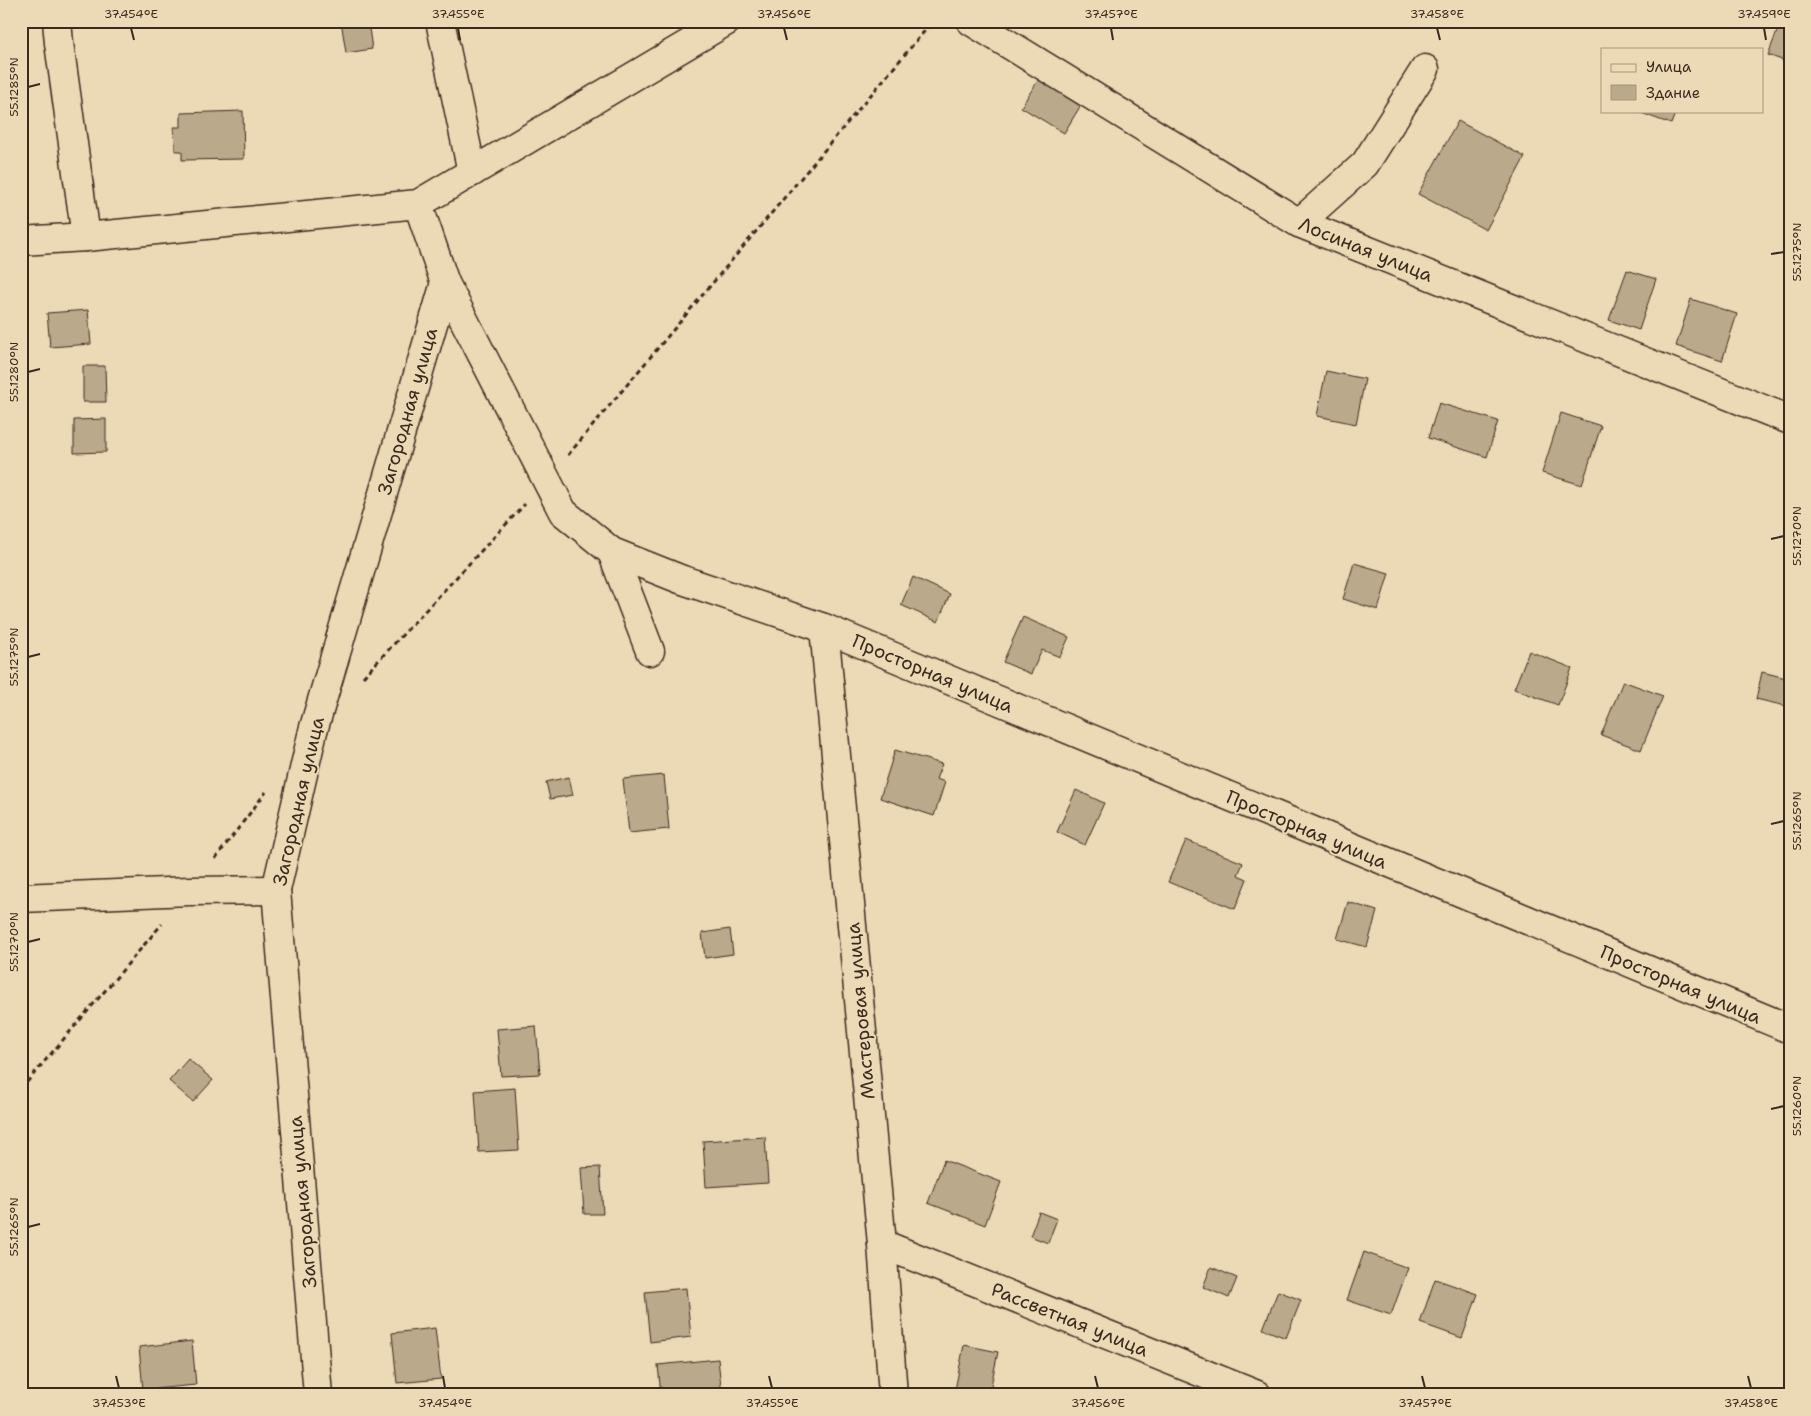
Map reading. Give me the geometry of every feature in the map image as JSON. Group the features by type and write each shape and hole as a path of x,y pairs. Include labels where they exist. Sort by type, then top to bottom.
{"street":[{"path":"57,21 86,237"},
{"path":"440,21 472,172"},
{"path":"21,241 86,237 418,204 727,21"},
{"name":"Лосиная улица","path":"971,21 1299,223 1790,420"},
{"path":"1299,223 1365,164 1425,69"},
{"path":"418,204 445,283 547,480 564,512 612,552 650,651"},
{"name":"Загородная улица","path":"318,1395 276,890 313,731 445,283"},
{"name":"Просторная улица","path":"612,552 680,579 824,628 1790,1030"},
{"name":"Мастеровая улица","path":"824,628 882,1244 893,1395"},
{"path":"21,898 190,891 276,890"},
{"name":"Рассветная улица","path":"882,1244 1257,1395"}],"path":[{"path":"360,681 547,480 933,21"},
{"path":"21,1089 190,891 266,792"}],"building":[{"path":"341,21 368,21 372,49 346,53"},
{"path":"1781,21 1790,21 1790,63 1768,55"},
{"path":"1042,74 1084,100 1064,133 1021,107"},
{"path":"243,111 244,159 182,160 182,151 175,151 174,127 181,127 181,113"},
{"path":"1639,112 1676,112 1671,124"},
{"path":"1458,121 1525,157 1486,230 1418,194"},
{"path":"1627,270 1656,279 1639,330 1609,320"},
{"path":"1691,299 1737,314 1722,361 1676,346"},
{"path":"88,310 91,344 50,347 47,313"},
{"path":"83,366 105,366 106,402 83,402"},
{"path":"1326,371 1365,379 1356,424 1317,416"},
{"path":"1439,403 1498,421 1487,457 1428,438"},
{"path":"1561,413 1601,426 1582,485 1542,473"},
{"path":"106,419 106,452 74,453 74,420"},
{"path":"1354,563 1389,573 1378,610 1343,599"},
{"path":"913,577 950,594 938,622 901,605"},
{"path":"1023,617 1069,637 1060,657 1042,650 1031,674 1003,662"},
{"path":"1529,651 1572,668 1558,705 1514,689"},
{"path":"1762,672 1790,679 1790,707 1756,699"},
{"path":"1623,681 1663,696 1641,750 1601,735"},
{"path":"895,750 942,764 936,779 945,782 934,816 880,798"},
{"path":"664,775 669,829 629,833 623,779"},
{"path":"569,777 573,795 550,799 546,782"},
{"path":"1076,790 1104,803 1085,845 1057,832"},
{"path":"1186,840 1243,863 1238,875 1247,879 1235,909 1168,882"},
{"path":"1348,902 1377,911 1367,947 1337,939"},
{"path":"730,929 733,954 705,958 702,933"},
{"path":"536,1026 540,1074 501,1076 497,1029"},
{"path":"188,1059 213,1080 193,1102 169,1081"},
{"path":"515,1088 519,1150 479,1152 475,1091"},
{"path":"765,1137 768,1183 706,1187 703,1141"},
{"path":"944,1160 1001,1182 985,1225 928,1203"},
{"path":"600,1167 603,1214 584,1214 581,1168"},
{"path":"1039,1212 1057,1219 1048,1243 1030,1236"},
{"path":"1364,1252 1408,1268 1391,1315 1347,1300"},
{"path":"1211,1267 1237,1278 1229,1298 1203,1287"},
{"path":"1435,1279 1478,1294 1462,1338 1420,1323"},
{"path":"686,1288 691,1337 650,1342 645,1292"},
{"path":"1278,1291 1301,1300 1286,1338 1263,1329"},
{"path":"435,1328 441,1379 397,1383 392,1333"},
{"path":"192,1341 196,1385 143,1390 139,1347"},
{"path":"964,1345 998,1352 989,1395 954,1395"},
{"path":"718,1359 722,1395 661,1395 658,1365"}]}
